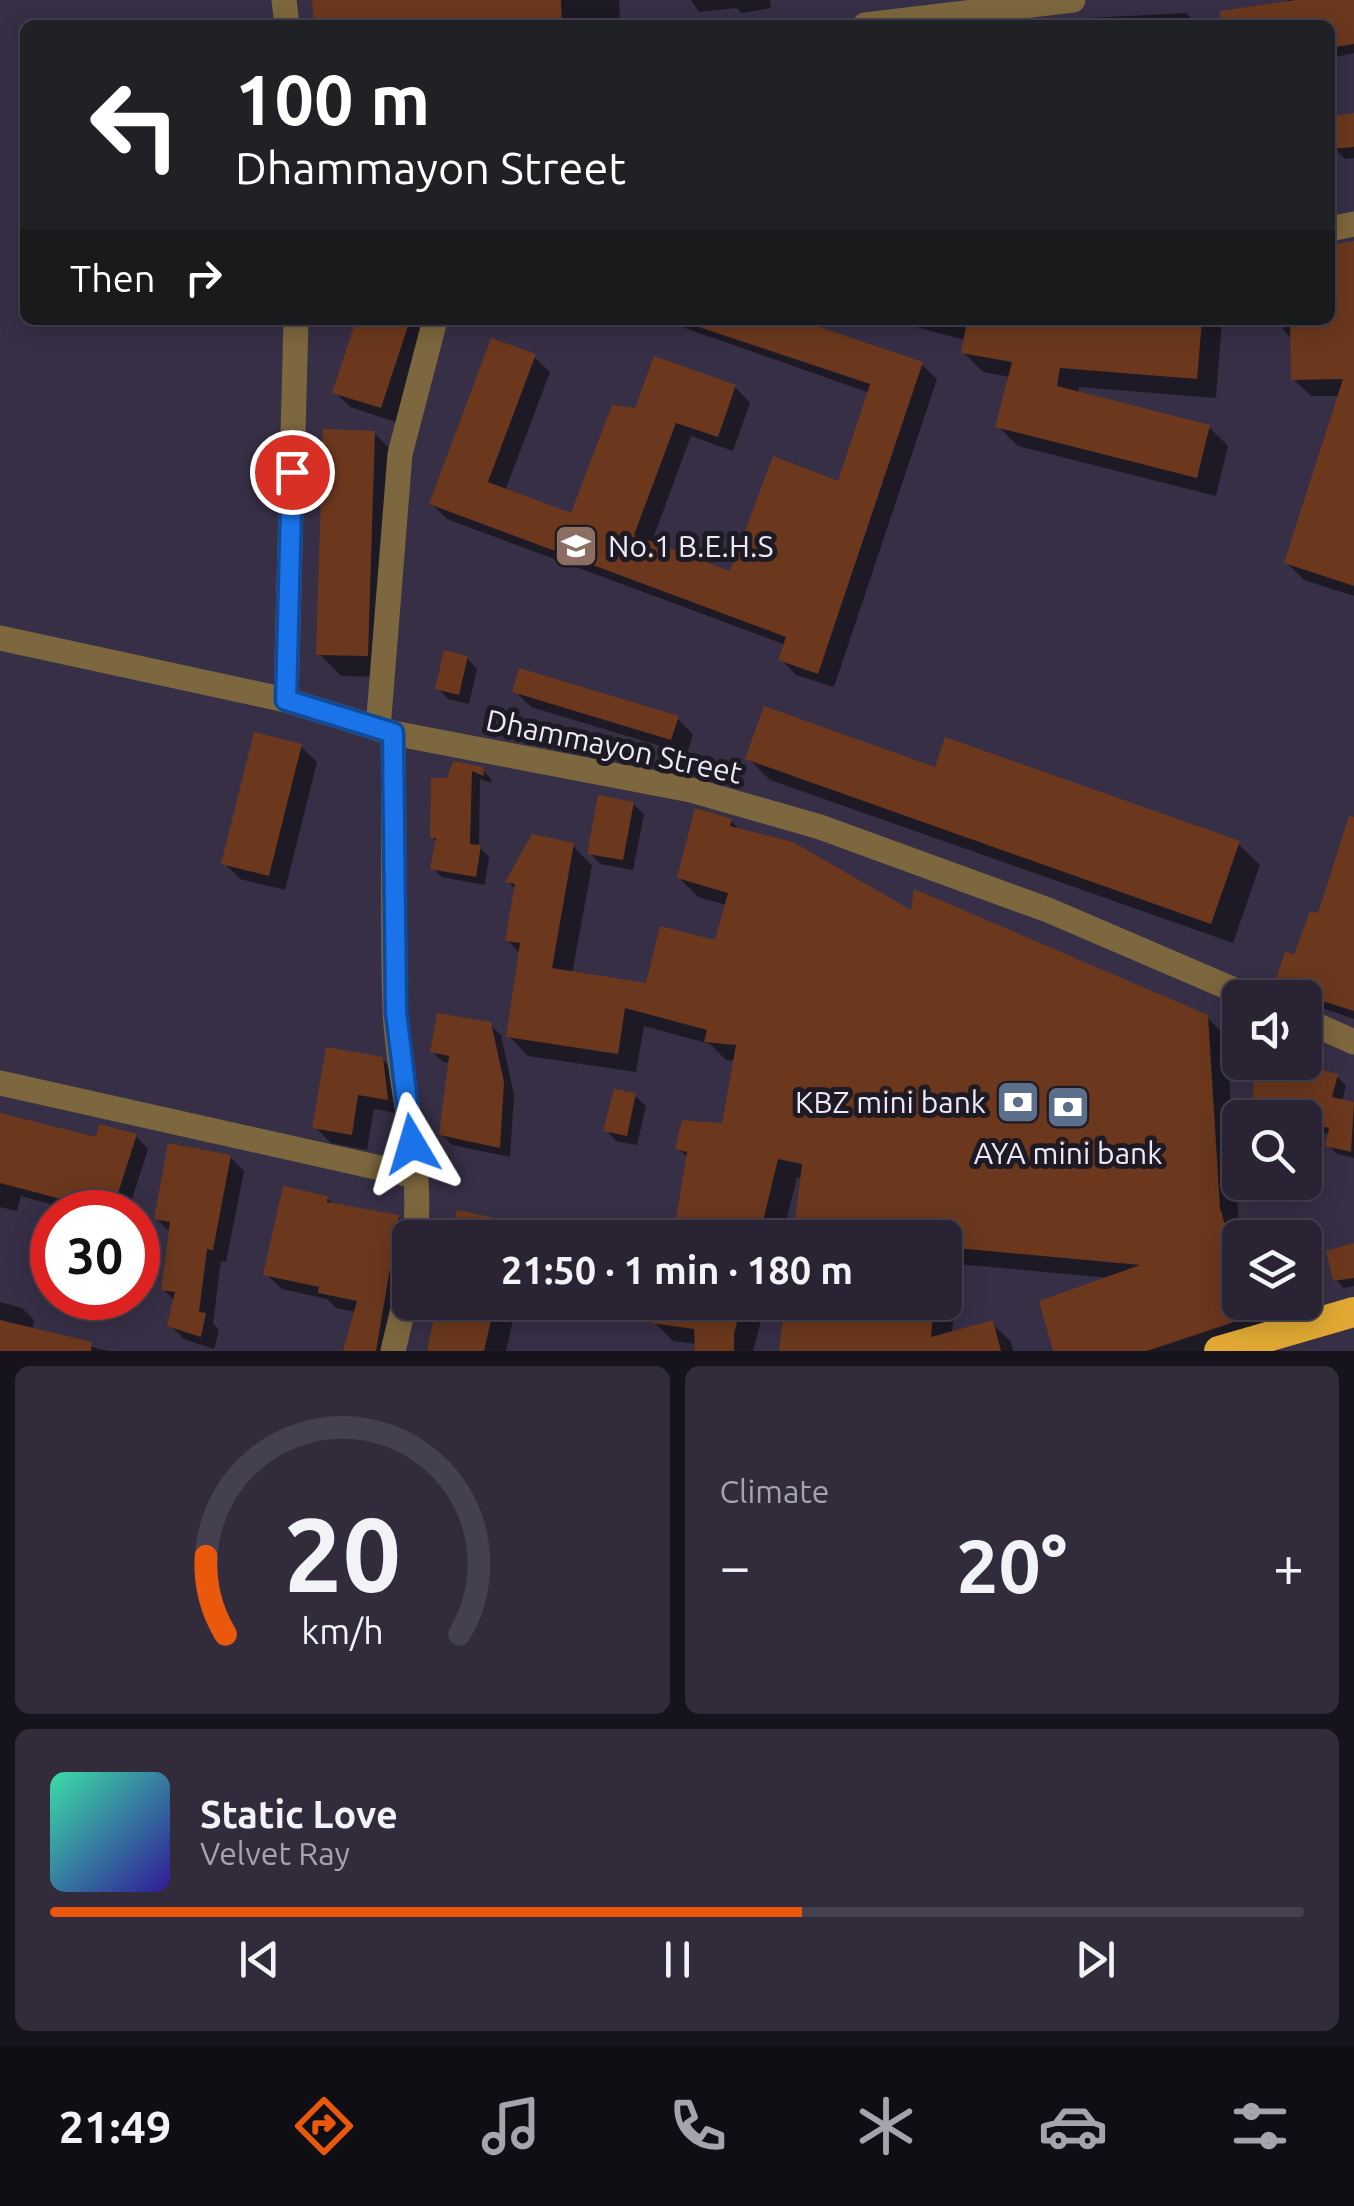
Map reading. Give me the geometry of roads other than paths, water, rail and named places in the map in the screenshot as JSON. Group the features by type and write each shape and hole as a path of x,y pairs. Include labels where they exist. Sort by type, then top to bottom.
{"highway":[{"path":"1219,1351 1354,1312"}],"street":[{"path":"907,20 1073,0"},
{"path":"286,700 296,325"},
{"path":"417,1220 416,1176 396,1012 386,731 400,454 434,325"},
{"name":"Dhammayon Street","path":"0,638 286,700 386,731 691,790 820,827 1048,910 1222,985"},
{"path":"1322,1028 1354,1042"},
{"path":"0,1083 416,1176"},
{"path":"393,1351 400,1320"}],"place":[{"name":"No.1 B.E.H.S","path":"576,546"},
{"name":"KBZ mini bank","path":"1018,1102"},
{"name":"AYA mini bank","path":"1068,1107"}]}
